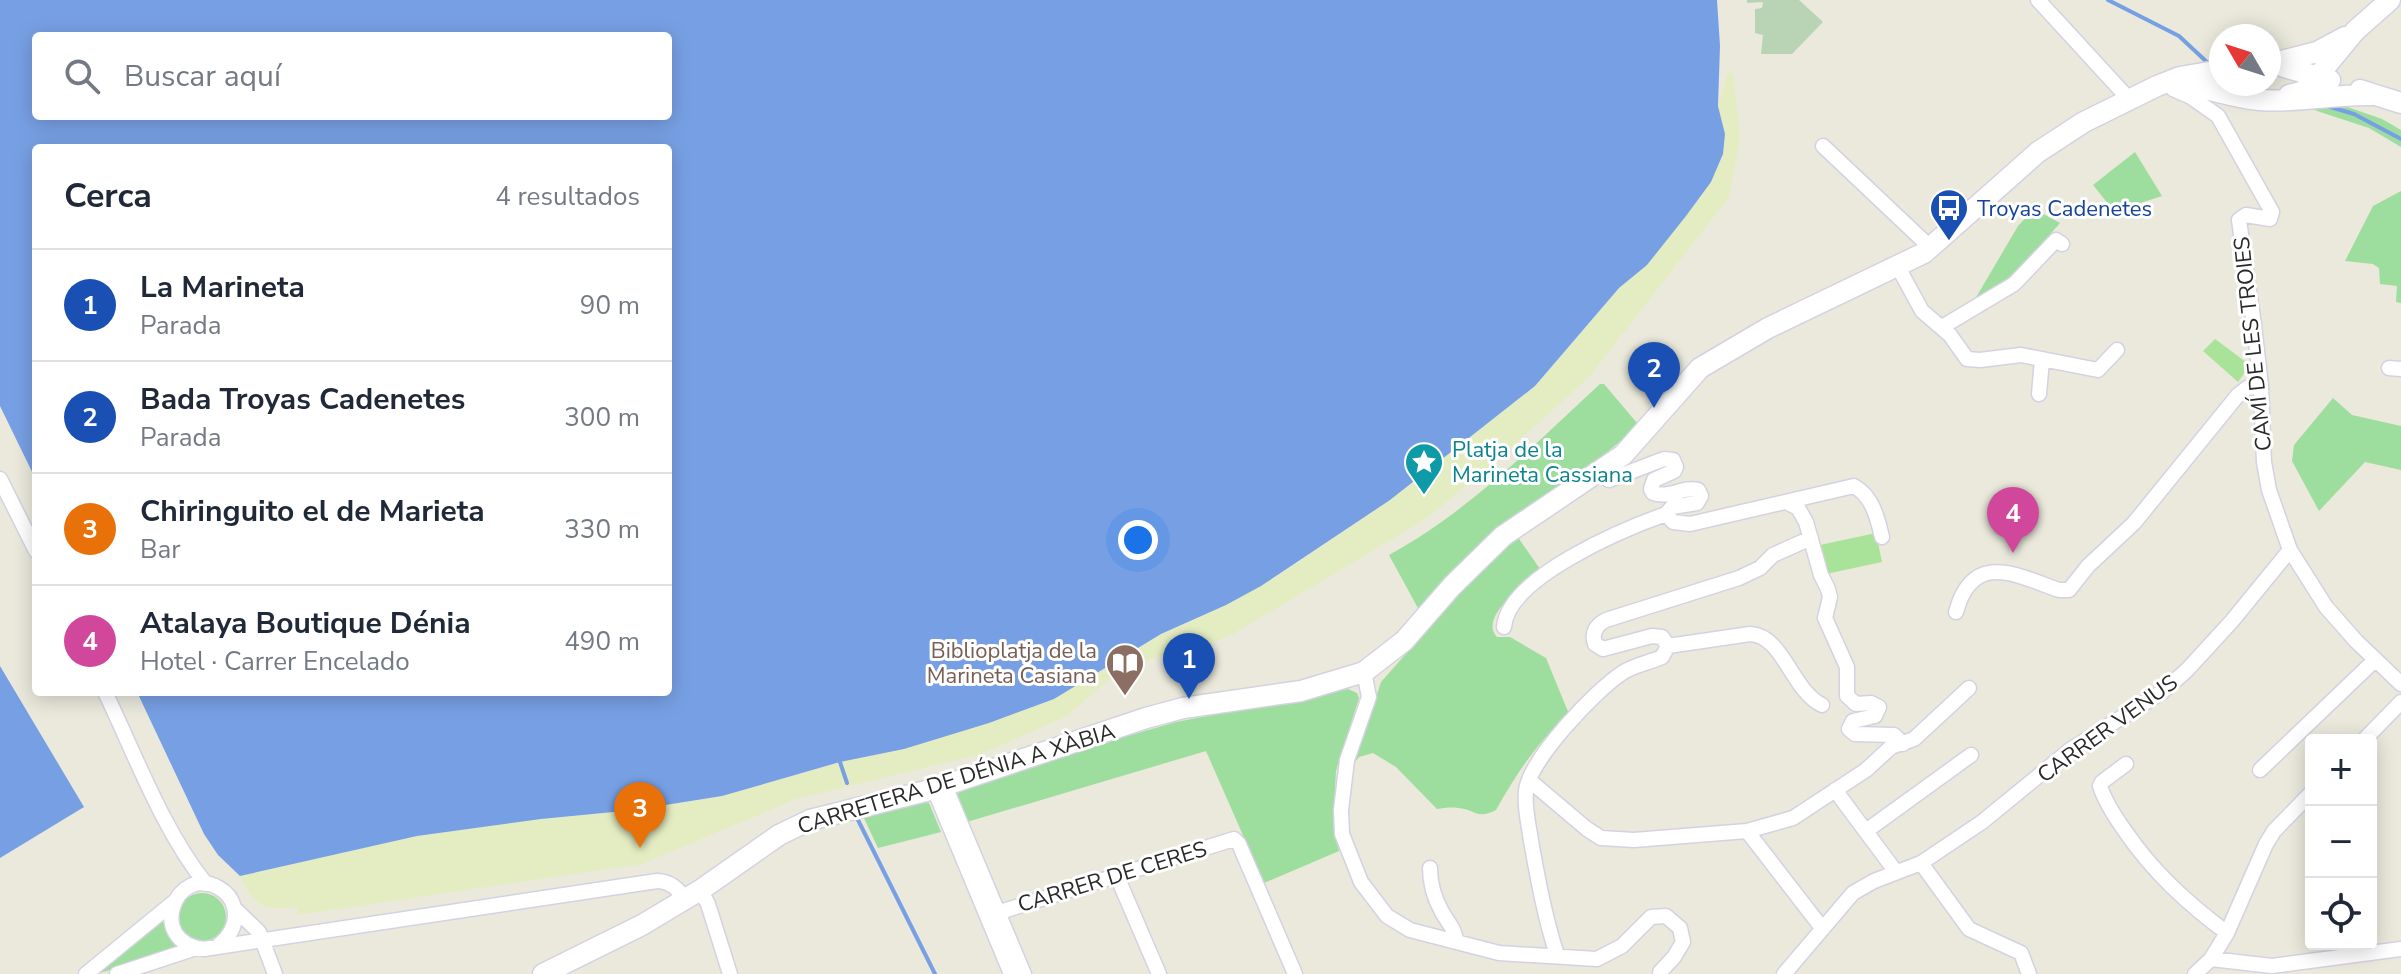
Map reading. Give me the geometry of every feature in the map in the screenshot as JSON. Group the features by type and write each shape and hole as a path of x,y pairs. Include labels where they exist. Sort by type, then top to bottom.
{"street":[{"path":"2038,0 2128,98"},
{"path":"2281,95 2305,89 2355,31 2390,0"},
{"path":"2281,63 2317,52 2355,31"},
{"name":"CARRETERA DE DÉNIA A XÀBIA","path":"2281,67 2401,103"},
{"path":"2281,69 2292,76 2293,83 2281,93"},
{"name":"CARRETERA DE DÉNIA A XÀBIA","path":"543,974 627,934 800,824 939,788 1183,708 1301,691 1364,672 1404,641 1452,586 1503,536 1623,455 1700,368 1768,328 1898,267 1931,248 2038,152 2084,122 2154,87 2180,77 2209,72"},
{"name":"CARRETERA DE DÉNIA A XÀBIA","path":"2154,87 2190,86 2209,90"},
{"name":"CAMÍ DE LES TROIES","path":"2154,87 2176,90 2205,105 2218,116 2272,212 2270,219 2246,215 2239,220 2261,386 2265,478 2290,550 2326,607 2400,682"},
{"name":"CARRETERA DE DÉNIA A XÀBIA","path":"2281,96 2372,95"},
{"name":"CARRETERA DE DÉNIA A XÀBIA","path":"2232,96 2245,99 2277,96"},
{"path":"1823,146 1931,248"},
{"path":"1942,327 2014,284 2056,240 2062,244"},
{"path":"1898,267 1922,311 1942,327 1967,359 2021,355 2098,370 2117,350"},
{"path":"2039,394 2042,360"},
{"path":"1956,612 1965,589 1992,571 2002,570 2059,590 2069,590 2088,566 2134,523 2238,395 2247,388 2261,386"},
{"path":"1504,627 1510,608 1545,575 1602,539 1666,514 1672,507 1697,503 1701,496 1696,488 1663,496 1653,493 1651,485 1654,480 1674,471 1673,460 1664,459 1613,479 1607,479 1598,472"},
{"path":"0,479 32,543"},
{"path":"1666,514 1673,522 1690,524 1854,486 1868,497 1873,506 1882,537"},
{"path":"0,496 19,517"},
{"path":"1786,502 1798,508 1828,589 1826,625 1847,667 1847,696 1856,704 1871,703 1879,707 1875,716 1853,721 1849,729 1855,734 1894,735 1903,744"},
{"path":"1557,955 1544,908 1527,816 1529,780 1551,745 1596,694 1628,669 1662,657 1668,646 1667,641 1659,636 1603,649 1595,644 1597,626 1606,620 1739,578 1760,568 1773,555 1811,538"},
{"name":"CARRER VENUS","path":"1784,974 1853,893 1874,881 1921,863 1982,822 2070,750 2162,692 2232,621 2290,550"},
{"path":"1668,646 1761,635 1771,641 1806,694 1822,705"},
{"path":"2260,770 2375,660"},
{"path":"1364,672 1369,697 1347,760 1341,823 1347,851 1361,882 1392,920 1410,930 1499,953 1597,959 1622,946 1651,917 1666,916 1680,928 1683,942 1660,972"},
{"path":"1529,780 1601,838 1634,840 1747,831 1793,818 1866,770 1891,747 1914,739 1969,688"},
{"path":"107,696 190,864 206,884"},
{"path":"2370,734 2401,702"},
{"path":"1866,831 1971,755"},
{"path":"2126,764 2100,786 2119,823 2139,853 2161,877 2227,933"},
{"path":"939,788 992,914 1011,974"},
{"path":"1835,790 1896,872"},
{"path":"2195,974 2211,959 2227,933 2274,831 2305,799"},
{"path":"1747,831 1822,928"},
{"name":"CARRER DE CERES","path":"992,914 1236,840 1295,974"},
{"path":"1921,863 1969,929 2021,953 2029,974"},
{"path":"188,888 190,864"},
{"path":"1430,868 1432,891 1455,932 1456,942"},
{"path":"1116,874 1159,974"},
{"path":"117,974 196,948 657,881 692,894 708,904 730,974"},
{"path":"86,974 188,888 206,884 222,889 235,909 259,932 275,974"},
{"path":"174,902 171,921 174,930 187,945 196,948"},
{"path":"219,945 233,930 235,909"},
{"path":"992,914 1024,974"},
{"path":"2211,959 2272,966 2401,949"}],"green space":[{"path":"2336,103 2382,119 2401,130 2401,147 2369,128 2314,110"},
{"path":"2135,152 2162,196 2137,204 2118,216 2093,185"},
{"path":"2401,191 2401,303 2396,302 2397,286 2380,284 2379,268 2373,264 2345,261 2373,206"},
{"path":"2034,209 2060,223 2007,283 1971,306 2018,226"},
{"path":"2215,339 2250,365 2238,382 2203,351"},
{"path":"1600,384 1604,384 1637,423 1636,428 1419,610 1389,555 1473,498"},
{"path":"2333,398 2352,415 2401,426 2401,470 2365,462 2319,511 2292,461 2294,445"},
{"path":"1876,533 1882,562 1826,574 1820,545"},
{"path":"1517,536 1540,569 1498,611 1493,629 1497,637 1510,637 1546,658 1569,714 1528,759 1496,810 1480,814 1458,808 1437,809 1396,767 1373,753 1359,757 1355,762 1381,682 1458,595"},
{"path":"1348,689 1357,693 1359,698 1336,771 1333,823 1339,851 1264,883 1206,751 967,822 956,796 959,792 1107,742 1176,722"},
{"path":"929,803 941,832 878,848 863,816"},
{"path":"202,893 211,894 219,900 225,908 225,926 219,934 211,940 202,941 193,940 185,934 179,926 178,917 179,908 185,900 193,894"},
{"path":"164,919 168,934 180,948 97,974"}],"sand":[{"name":"Platja de la Marineta Cassiana","path":"1728,73 1733,73 1740,137 1729,197 1589,377 1493,464 1424,520 1233,634 1196,650 1153,658 1126,668 1067,716 981,754 796,799 642,864 297,915 298,907 268,907 256,901 240,876 417,836 634,810 722,796 840,762 904,749 1054,699 1162,634 1226,605 1282,573 1390,500 1535,386 1619,288 1647,265 1686,216 1723,154 1725,134 1718,106"}],"shaded area":[{"path":"1747,0 1799,0 1823,22 1792,54 1761,54 1763,35 1755,33 1755,9 1762,8 1763,2 1747,3"}],"water":[{"path":"0,0 1717,0 1720,46 1718,106 1725,134 1723,154 1711,182 1647,265 1619,288 1535,386 1390,500 1261,586 1161,634 1054,699 904,749 840,762 722,796 634,810 417,836 240,876 218,855 204,834 139,696 672,696 672,144 32,144 32,472 0,406"},
{"path":"0,666 84,807 0,858"}],"waterway":[{"path":"2108,0 2179,36 2209,64"},
{"path":"2327,106 2354,114 2401,139"},
{"path":"840,762 847,783"},
{"path":"857,818 935,974"}],"place":[{"name":"Troyas Cadenetes","path":"1949,242"},
{"name":"Bada Troyas Cadenetes","path":"1654,408"},
{"name":"Platja de la Marineta Cassiana","path":"1424,496"},
{"name":"Atalaya Boutique Dénia","path":"2013,553"},
{"name":"Biblioplatja de la Marineta Casiana","path":"1125,697"},
{"name":"La Marineta","path":"1189,699"},
{"name":"Chiringuito el de Marieta","path":"640,848"}]}
